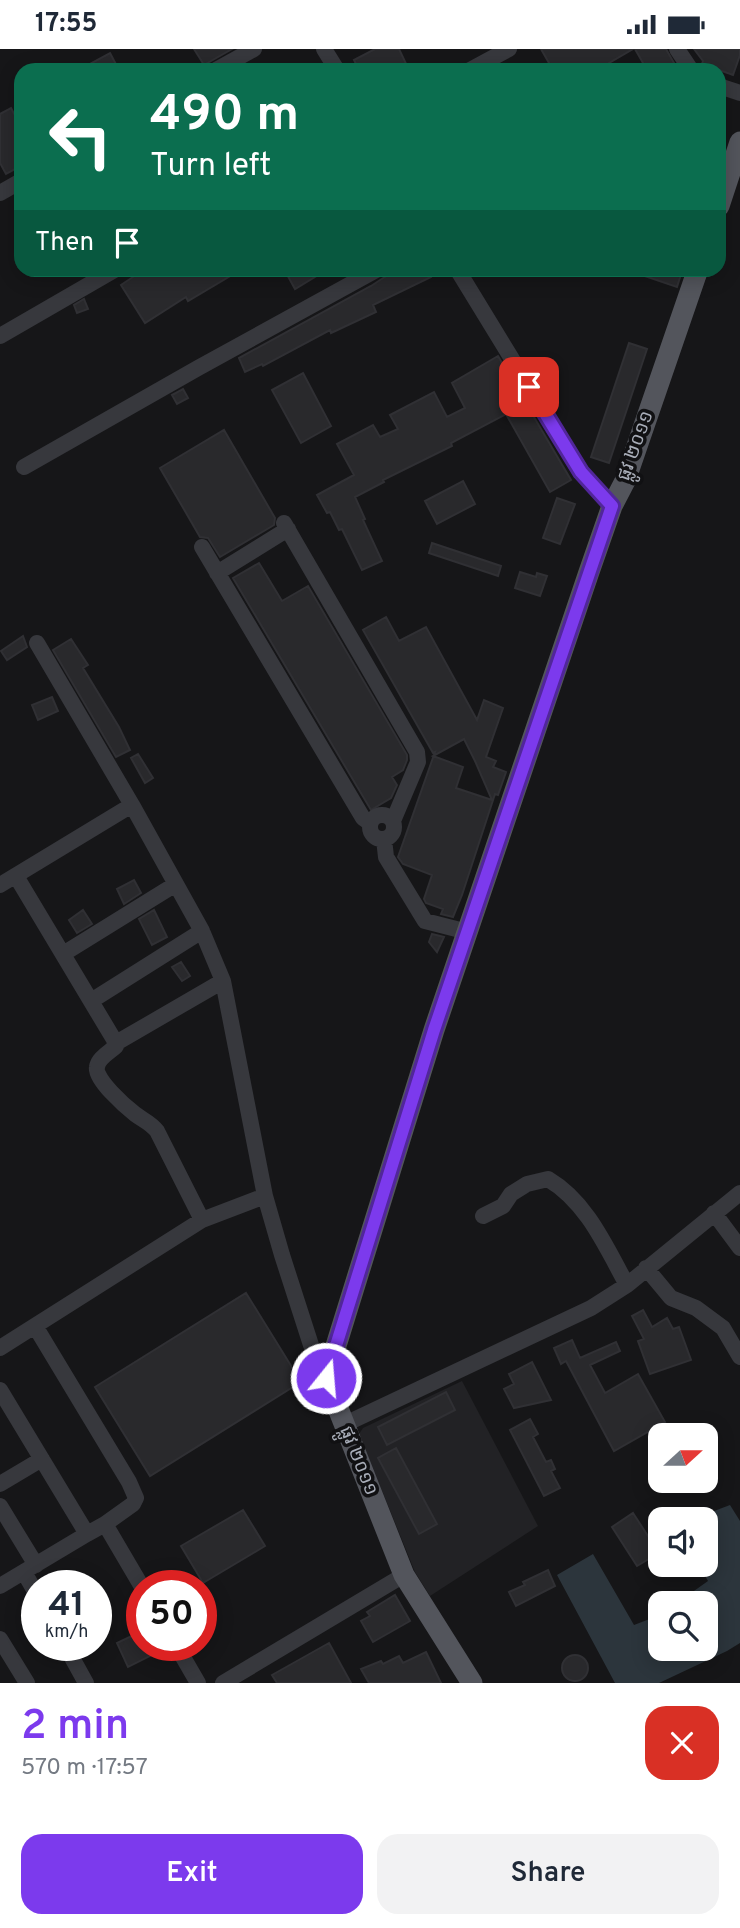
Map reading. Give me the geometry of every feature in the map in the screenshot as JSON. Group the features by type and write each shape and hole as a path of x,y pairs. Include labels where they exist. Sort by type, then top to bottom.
{"main road":[{"path":"726,185 740,142"},
{"name":"ផ្លូវ ២០១១","path":"472,1683 404,1575 326,1378 434,1030 612,506 625,481 695,277"}],"street":[{"path":"229,63 254,49"},
{"path":"483,63 509,49"},
{"path":"0,336 102,277"},
{"path":"24,467 363,277"},
{"path":"462,277 581,472 612,506"},
{"path":"217,573 286,526 417,751 418,762 393,821 393,832 383,839 373,835 370,823 375,817 383,814 393,821"},
{"path":"202,547 363,818 370,823"},
{"path":"37,643 202,931 223,981 265,1196 311,1345 326,1378"},
{"path":"0,885 132,805"},
{"path":"383,839 386,857 425,921 468,932"},
{"path":"16,876 116,1043"},
{"path":"63,954 176,884"},
{"path":"91,1001 202,931"},
{"path":"202,1220 157,1131 152,1124 122,1104 97,1073 97,1065 116,1043 223,981"},
{"path":"483,1216 503,1206 511,1194 527,1184 548,1179 562,1187 592,1222 627,1285"},
{"path":"343,1425 590,1308 627,1285 740,1193"},
{"path":"0,1348 202,1220 265,1196"},
{"path":"714,1213 740,1248"},
{"path":"646,1268 671,1298 695,1308 723,1328 740,1357"},
{"path":"0,1586 105,1524 133,1504 136,1498 35,1326"},
{"path":"0,1390 87,1534"},
{"path":"0,1484 42,1459"},
{"path":"0,1506 30,1569"},
{"path":"105,1524 132,1570"},
{"path":"223,1683 404,1575"},
{"path":"0,1639 27,1683"},
{"path":"74,1661 86,1683"},
{"path":"185,1661 198,1683"},
{"path":"248,1668 257,1683"}],"shaded area":[{"path":"462,1381 538,1526 430,1596 415,1572 359,1434 363,1428"},
{"path":"730,1505 740,1521 740,1643 718,1655 718,1591 694,1591 708,1581 706,1577 718,1577 718,1510"},
{"path":"593,1554 634,1625 648,1620 648,1661 706,1661 659,1683 615,1683 557,1575"}],"building":[{"path":"194,49 232,49 208,63 203,63"},
{"path":"375,49 399,49 406,63 356,63 354,60"},
{"path":"541,49 633,49 609,63 549,63"},
{"path":"635,49 666,49 674,63 643,63"},
{"path":"694,49 740,49 733,75 726,73 726,63 702,63"},
{"path":"110,53 115,63 92,63"},
{"path":"11,108 14,114 14,170 6,174 0,163 0,114"},
{"path":"133,277 228,277 188,301 186,297 145,323 121,285"},
{"path":"288,277 315,277 295,289"},
{"path":"385,277 431,277 373,305 376,312 331,333 330,330 263,366 262,364 245,372 239,358"},
{"path":"648,277 680,277 677,287"},
{"path":"84,299 88,309 77,313 74,305"},
{"path":"629,343 647,349 609,463 591,457"},
{"path":"498,356 571,480 550,492 506,414 355,497 382,561 362,570 342,529 339,530 317,495 354,475 337,444 373,425 380,437 398,429 390,415 434,392 447,417 465,408 452,383"},
{"path":"303,373 331,426 301,443 272,390"},
{"path":"183,389 188,398 177,404 172,395"},
{"path":"224,430 275,518 274,525 220,557 208,538 200,537 160,468"},
{"path":"463,481 475,504 437,524 425,501"},
{"path":"557,498 575,504 560,544 543,538"},
{"path":"432,543 501,566 498,576 429,553"},
{"path":"259,563 282,601 308,586 407,755 403,770 392,777 397,785 391,798 371,810 233,578"},
{"path":"520,572 536,577 537,573 547,576 540,596 515,588"},
{"path":"386,617 399,641 426,627 477,720 484,700 503,708 486,757 496,761 493,767 506,772 498,795 495,794 453,917 441,914 443,909 426,903 424,899 432,875 403,864 398,857 435,752 433,753 363,630","holes":["464,739 475,761 492,800 456,788 463,767 434,756"]},
{"path":"23,636 27,647 7,660 1,651"},
{"path":"71,639 88,665 83,668 130,750 116,757 53,650"},
{"path":"52,697 58,711 38,720 32,705"},
{"path":"138,754 153,778 145,783 131,758"},
{"path":"134,880 141,893 124,904 117,889"},
{"path":"83,910 92,924 77,933 69,920"},
{"path":"154,910 167,937 152,945 139,919"},
{"path":"432,934 444,937 437,952 429,942"},
{"path":"181,962 190,976 182,981 172,967"},
{"path":"246,1293 301,1382 150,1476 95,1387"},
{"path":"643,1310 652,1327 667,1318 673,1329 679,1327 691,1360 650,1374 638,1341 644,1339 632,1316"},
{"path":"572,1340 580,1358 616,1342 620,1351 590,1365 605,1393 638,1374 665,1422 648,1423 648,1432 614,1451 566,1361 561,1364 554,1348"},
{"path":"532,1362 551,1400 514,1408 504,1389 514,1384 509,1374"},
{"path":"446,1392 455,1410 387,1445 378,1427"},
{"path":"530,1419 538,1434 533,1437 546,1462 551,1460 555,1469 551,1471 560,1488 544,1496 510,1430"},
{"path":"396,1448 437,1524 419,1534 378,1458"},
{"path":"243,1510 265,1546 217,1575 217,1570 195,1570 181,1546"},
{"path":"633,1513 648,1536 648,1560 637,1566 612,1527"},
{"path":"548,1570 555,1586 516,1606 509,1592"},
{"path":"395,1595 410,1621 373,1642 361,1621 370,1616 367,1612"},
{"path":"126,1639 126,1661 140,1661 128,1667 117,1643"},
{"path":"329,1643 351,1683 277,1683 272,1675"},
{"path":"426,1652 441,1683 369,1683 361,1669 381,1661 383,1664 399,1656 403,1663"},
{"path":"575,1655 584,1659 588,1668 584,1677 575,1681 566,1677 562,1668 566,1659"}],"route":[{"path":"326,1378 434,1030 612,506 581,472 529,387"}]}
